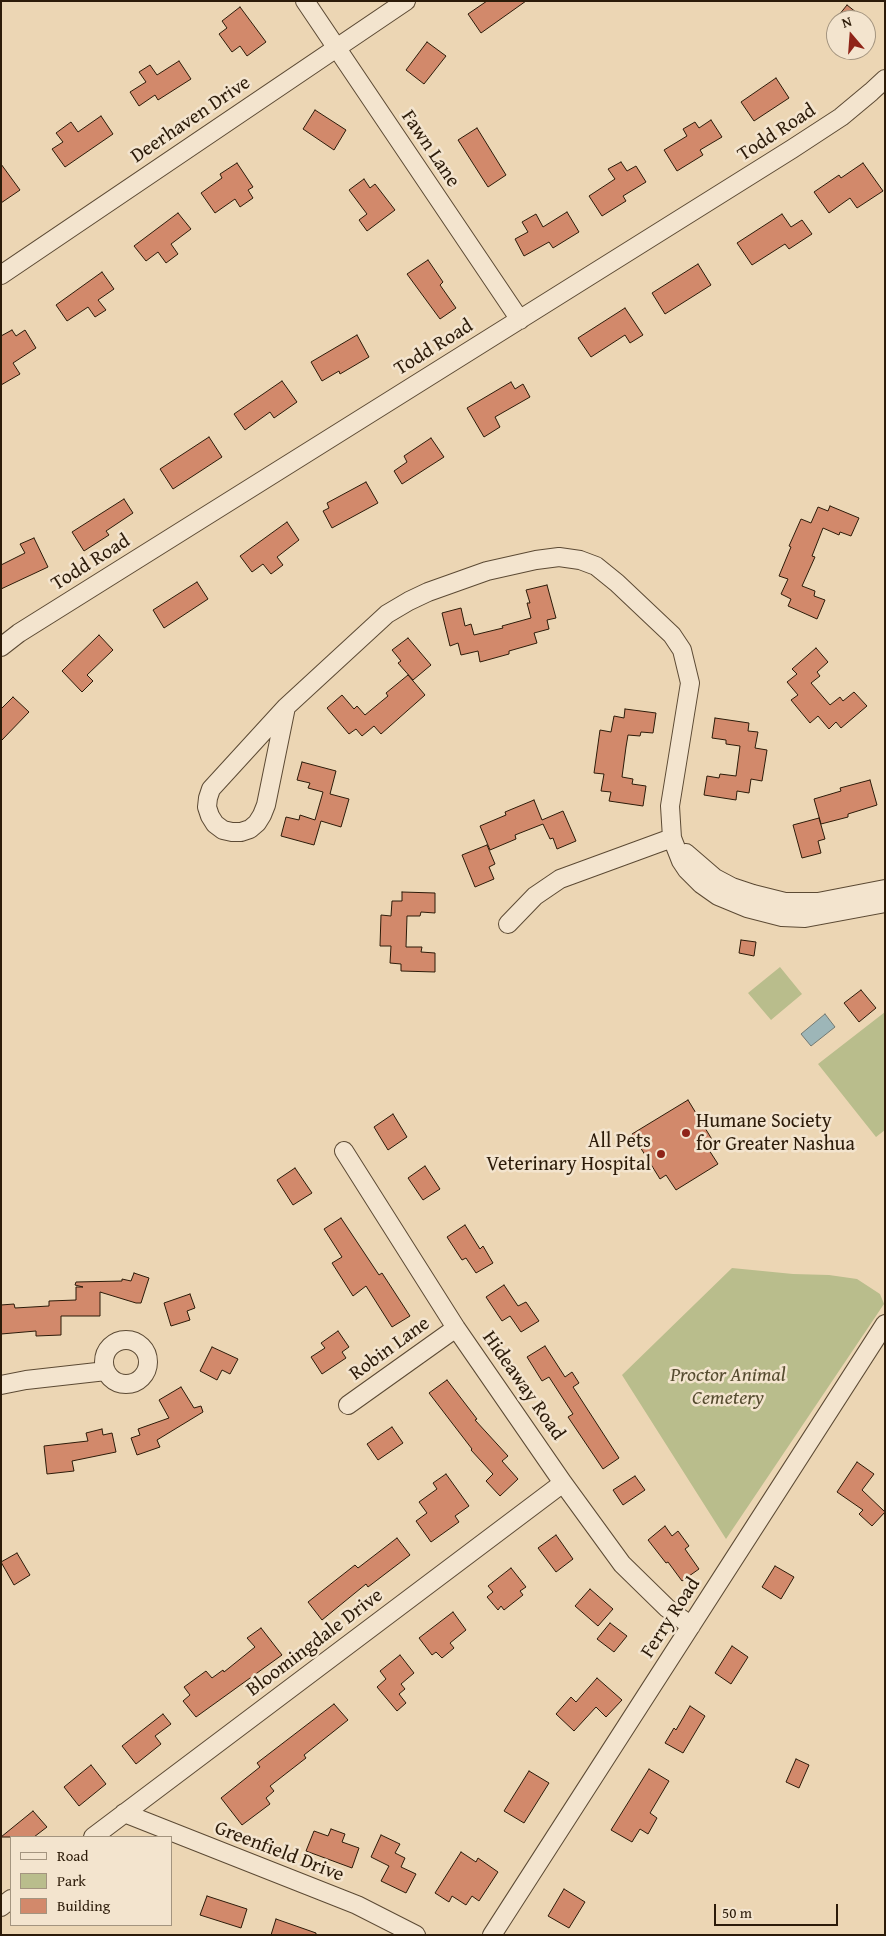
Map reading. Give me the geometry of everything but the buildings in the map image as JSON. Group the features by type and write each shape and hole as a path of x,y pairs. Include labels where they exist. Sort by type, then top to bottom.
{"street":[{"name":"Fawn Lane","path":"305,1 520,320"},
{"name":"Deerhaven Drive","path":"1,275 406,1"},
{"name":"Todd Road","path":"1,647 20,633 792,149 840,116 871,92 885,78"},
{"path":"286,707 266,804 262,815 250,829 241,832 222,830 215,824 207,808 211,789 286,707 387,614 428,592 487,571 559,557 580,560 596,566 618,583 672,635 682,650 690,683 670,806 672,838 681,861 701,884 718,896 747,908 782,917 805,918 885,903"},
{"path":"672,838 701,867 716,878 732,887 770,899 802,903 818,902 885,889"},
{"path":"508,924 535,896 560,879 672,838"},
{"name":"Hideaway Road","path":"344,1151 456,1328 563,1483 622,1564 667,1608 691,1626"},
{"name":"Ferry Road","path":"492,1935 885,1324"},
{"name":"Robin Lane","path":"348,1405 456,1328"},
{"path":"1,1385 26,1380 106,1371"},
{"name":"Bloomingdale Drive","path":"93,1836 563,1483"},
{"name":"Greenfield Drive","path":"124,1813 358,1905 416,1935"}],"green space":[{"path":"780,967 802,994 771,1020 748,993"},
{"path":"885,1012 885,1130 876,1137 818,1064"},
{"name":"Proctor Animal Cemetery","path":"732,1268 793,1274 829,1275 857,1279 880,1294 884,1304 726,1539 622,1375"}],"water":[{"path":"825,1014 835,1027 811,1046 801,1034"}],"place":[{"name":"Humane Society for Greater Nashua","path":"686,1133"},
{"name":"All Pets Veterinary Hospital","path":"661,1154"}]}
